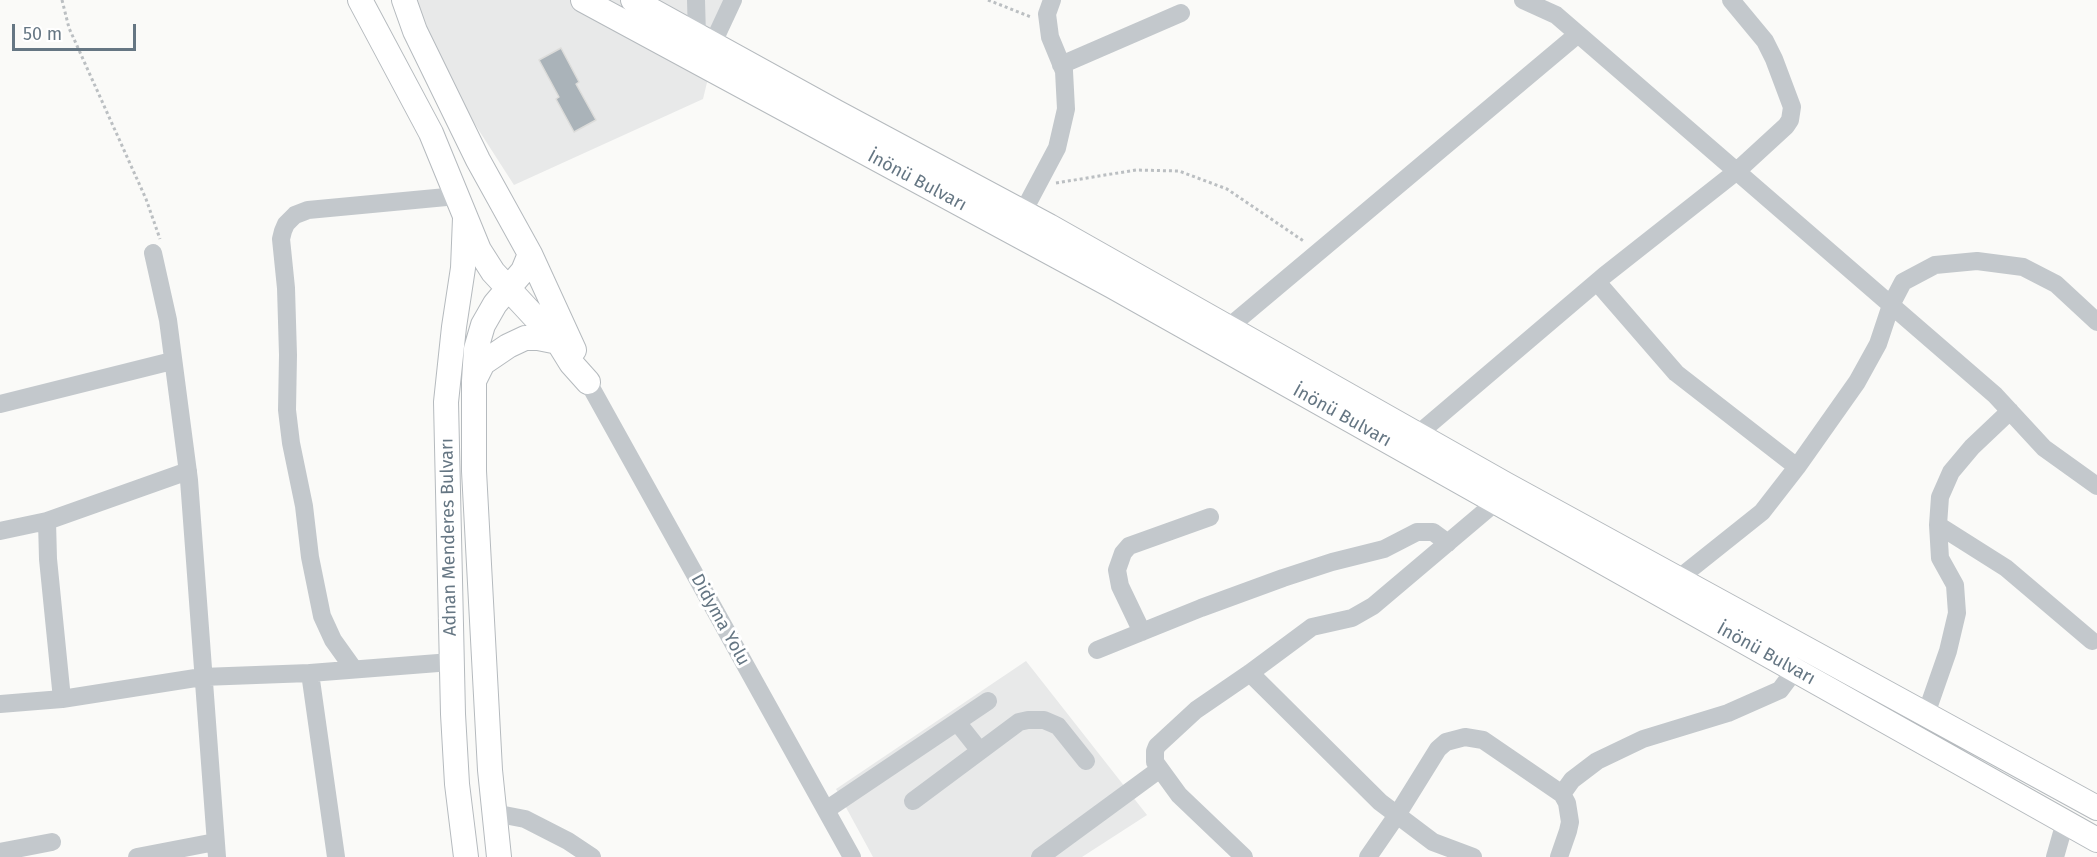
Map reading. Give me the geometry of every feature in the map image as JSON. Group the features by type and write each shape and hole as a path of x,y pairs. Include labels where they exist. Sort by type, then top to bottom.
{"main road":[{"path":"360,0 431,133 479,250 493,272 558,342 571,363 588,382"},
{"path":"404,0 415,32 478,160 530,254 588,382"},
{"name":"İnönü Bulvarı","path":"583,0 1112,286 2097,840"},
{"name":"İnönü Bulvarı","path":"633,0 1023,212 1678,579 2088,802"},
{"path":"465,218 473,208 480,205 502,205"},
{"name":"Adnan Menderes Bulvarı","path":"465,218 463,268 446,402 451,662 457,784 466,857"},
{"name":"Adnan Menderes Bulvarı","path":"499,857 490,770 474,471 474,381 476,349 483,325 495,304 523,271 530,254"},
{"path":"474,381 483,363 508,346 525,338 558,342"},
{"path":"2065,822 2088,802"}],"street":[{"path":"696,0 704,40"},
{"path":"704,40 733,0"},
{"path":"1023,212 1057,148 1066,109 1064,71 1050,37 1047,14 1052,0"},
{"path":"1523,0 1556,15 1995,395 2044,448 2097,486"},
{"path":"1418,434 1597,282 1737,171 1786,126 1790,120 1792,107 1774,59 1765,41 1731,0"},
{"path":"1061,65 1181,13"},
{"path":"1229,327 1578,34"},
{"path":"353,668 333,639 322,616 291,443 287,410 288,355 283,231 286,224 296,215 308,210 457,196"},
{"path":"137,857 216,849 188,471 157,247"},
{"path":"1678,579 1762,512 1797,467 1857,382 1878,344 1891,304 1903,282 1935,265 1977,261 2023,267 2056,284 2097,322"},
{"path":"1597,282 1676,373 1797,467"},
{"path":"0,404 172,361"},
{"name":"Didyma Yolu","path":"588,382 852,857"},
{"path":"1926,714 1948,651 1957,613 1955,585 1940,558 1938,525 1940,497 1952,472 1972,447 2010,411"},
{"path":"0,531 47,521 188,471"},
{"path":"1244,857 1179,795 1160,769 1154,756 1157,746 1196,710 1312,627 1352,618 1373,606 1496,502"},
{"path":"1142,632 1118,578 1119,561 1123,553 1129,546 1210,517"},
{"path":"47,521 48,560 62,699"},
{"path":"1938,525 2006,568 2092,641"},
{"path":"1097,650 1283,578 1332,562 1384,549 1417,532 1434,532 1448,543"},
{"path":"0,704 62,699 202,677 310,673 451,662"},
{"path":"1562,794 1572,780 1597,761 1643,739 1728,713 1780,690 1795,670"},
{"path":"310,673 336,857"},
{"path":"1250,673 1380,802 1433,842 1473,857"},
{"path":"826,810 988,701"},
{"path":"913,801 1019,722 1037,719 1058,726 1086,762"},
{"path":"957,722 980,751"},
{"path":"1368,857 1438,748 1446,742 1465,737 1484,740 1562,794 1570,822 1559,857"},
{"path":"1040,857 1160,769"},
{"path":"494,813 525,819 568,841 592,857"},
{"path":"2055,857 2065,822"},
{"path":"0,852 52,842"}],"path":[{"path":"62,0 69,28 146,199 157,247"},
{"path":"988,0 1040,21 1048,21"},
{"path":"1037,186 1136,170 1179,171 1227,189 1320,251"}],"shaded area":[{"path":"406,0 727,0 703,99 514,185 415,31"},
{"path":"1026,661 1147,815 1082,857 873,857 836,789"}],"building":[{"path":"561,48 579,82 576,84 596,120 574,132 556,99 559,97 539,60"}]}
